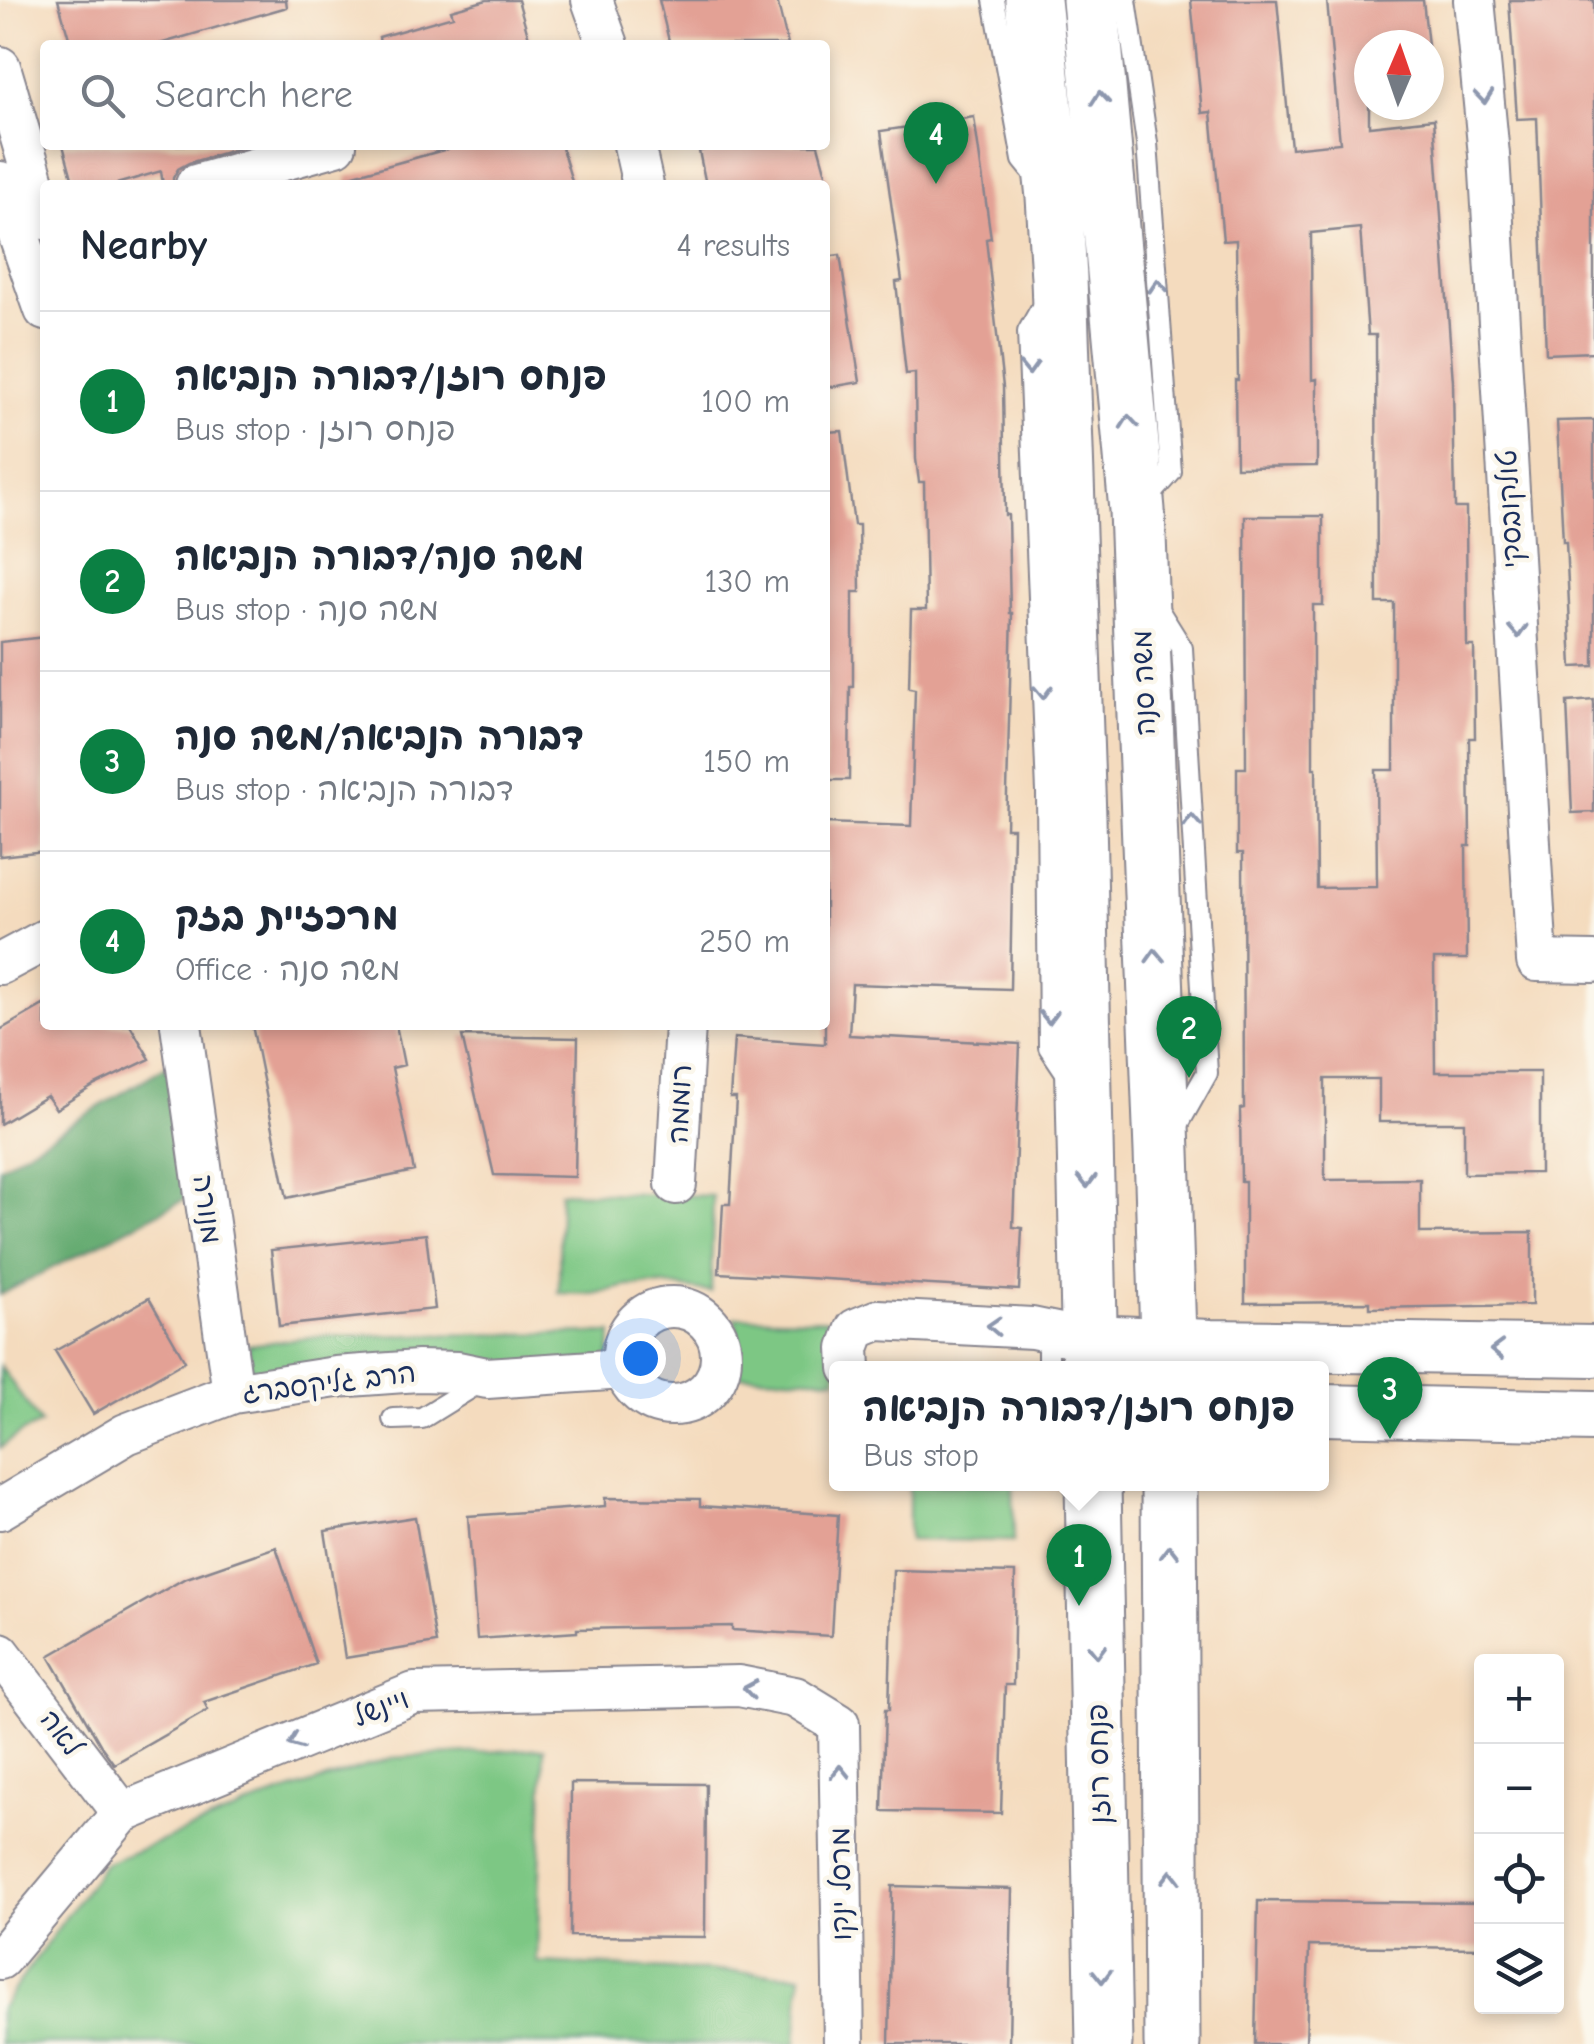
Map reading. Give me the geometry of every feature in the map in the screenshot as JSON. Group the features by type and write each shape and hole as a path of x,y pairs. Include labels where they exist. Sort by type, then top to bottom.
{"main road":[{"path":"1033,0 1054,197 1058,278 1062,804 1086,1102 1079,1356"},
{"name":"משה סנה","path":"1090,0 1137,510 1164,1274 1183,1352"},
{"name":"פנחס רוזן","path":"1094,1491 1104,2044"},
{"path":"1169,1491 1172,2044"}],"street":[{"path":"592,0 606,40"},
{"name":"טולקובסקי","path":"1474,0 1490,155 1537,961 1594,962"},
{"path":"0,67 40,201"},
{"path":"214,180 318,150"},
{"path":"635,150 643,180"},
{"path":"0,182 40,296"},
{"path":"0,964 40,943"},
{"name":"מנורה","path":"182,1030 233,1393"},
{"name":"רוממה","path":"676,1184 685,1030"},
{"path":"850,1361 849,1348 856,1329 878,1320 1032,1328 1079,1356 1594,1351"},
{"name":"הרב גליקסברג","path":"0,1509 126,1434 233,1393 336,1377 418,1371 458,1372 487,1378 624,1369"},
{"path":"1329,1410 1594,1416"},
{"path":"1073,1491 1095,1540"},
{"name":"לאה","path":"0,1653 122,1813"},
{"name":"ויינשל","path":"0,1959 122,1813 414,1693 739,1686 795,1698 840,1724"},
{"name":"מרסל ינקו","path":"840,1724 844,2044"}],"lane":[{"path":"994,0 1023,160 1054,197"},
{"path":"1126,0 1147,143 1171,472 1137,510"},
{"path":"393,1419 422,1418 487,1378"}],"green space":[{"path":"168,1065 185,1199 0,1295 0,1167"},
{"path":"560,1192 713,1196 711,1292 664,1285 628,1286 593,1294 559,1293"},
{"path":"735,1317 844,1320 838,1361 829,1361 829,1379 735,1375 739,1346"},
{"path":"612,1333 609,1360 252,1378 248,1345 320,1336"},
{"path":"0,1366 41,1424 0,1448"},
{"path":"909,1491 1013,1491 1014,1541 909,1540"},
{"path":"544,1748 537,1963 801,1975 796,2044 0,2044 0,2009 104,1864 268,1798 392,1758"}],"building":[{"path":"58,0 286,0 287,7 173,40 70,40"},
{"path":"487,0 518,0 530,40 379,40 453,16 451,10"},
{"path":"659,0 777,0 787,40 669,40"},
{"path":"1191,0 1277,0 1291,148 1340,143 1327,1 1423,0 1426,30 1354,30 1354,120 1369,120 1369,126 1434,120 1453,382 1455,508 1466,508 1467,646 1474,646 1475,738 1469,738 1467,959 1434,959 1435,1072 1540,1072 1540,1173 1464,1174 1464,1122 1379,1122 1379,1079 1325,1079 1325,1180 1420,1179 1420,1233 1532,1232 1532,1305 1370,1308 1370,1302 1245,1303 1245,1181 1241,1181 1240,1109 1244,1108 1243,853 1237,853 1237,768 1246,768 1245,516 1323,516 1323,605 1313,605 1317,888 1377,887 1376,770 1394,770 1394,603 1377,603 1376,335 1368,335 1360,228 1311,233 1317,466 1236,467 1236,240 1223,241 1211,112 1202,113"},
{"path":"1509,0 1594,0 1594,352 1546,354 1537,118 1517,119"},
{"path":"974,117 991,238 986,239 1003,387 1005,515 1012,613 1006,828 1013,828 1010,989 852,984 849,1035 1020,1044 1013,1227 1022,1228 1019,1290 719,1273 723,1204 730,1204 736,1098 730,1098 734,1038 825,1044 825,1030 830,1030 830,823 911,826 915,689 909,688 911,610 926,610 924,482 919,482 916,459 915,373 906,374 896,282 902,281 881,131"},
{"path":"64,150 233,150 189,163 178,169 173,180 162,180 161,171 130,180 73,180"},
{"path":"443,150 562,150 572,180 347,180"},
{"path":"819,150 828,180 705,180 699,151"},
{"path":"840,255 860,382 830,387 830,256"},
{"path":"1594,420 1594,666 1572,667 1557,421"},
{"path":"842,431 854,525 859,525 860,592 853,592 849,780 830,780 830,432"},
{"path":"40,638 40,852 0,856 0,642"},
{"path":"1594,700 1594,812 1572,813 1567,702"},
{"path":"40,1007 40,1030 133,1030 150,1059 56,1109 47,1096 0,1124 0,1030"},
{"path":"253,1030 397,1030 404,1065 392,1068 414,1171 287,1198"},
{"path":"462,1036 578,1038 575,1177 494,1175"},
{"path":"426,1234 435,1309 279,1326 271,1250"},
{"path":"149,1298 185,1361 93,1414 55,1351"},
{"path":"605,1498 700,1499 700,1506 838,1515 831,1636 732,1630 732,1626 577,1629 477,1639 468,1516 605,1506"},
{"path":"415,1517 436,1643 345,1658 325,1531"},
{"path":"276,1547 316,1664 204,1702 208,1710 114,1764 49,1656 184,1579"},
{"path":"893,1570 1015,1573 1013,1685 1005,1685 1001,1813 882,1811"},
{"path":"571,1783 706,1784 705,1937 570,1936"},
{"path":"892,1886 1012,1889 1009,2044 889,2044"},
{"path":"1258,1901 1474,1903 1474,1948 1309,1946 1306,2044 1255,2044"}],"place":[{"name":"מרכזיית בזק","path":"936,184"},
{"name":"משה סנה/דבורה הנביאה","path":"1189,1078"},
{"name":"דבורה הנביאה/משה סנה","path":"1390,1439"},
{"name":"פנחס רוזן/דבורה הנביאה","path":"1079,1606"}]}
